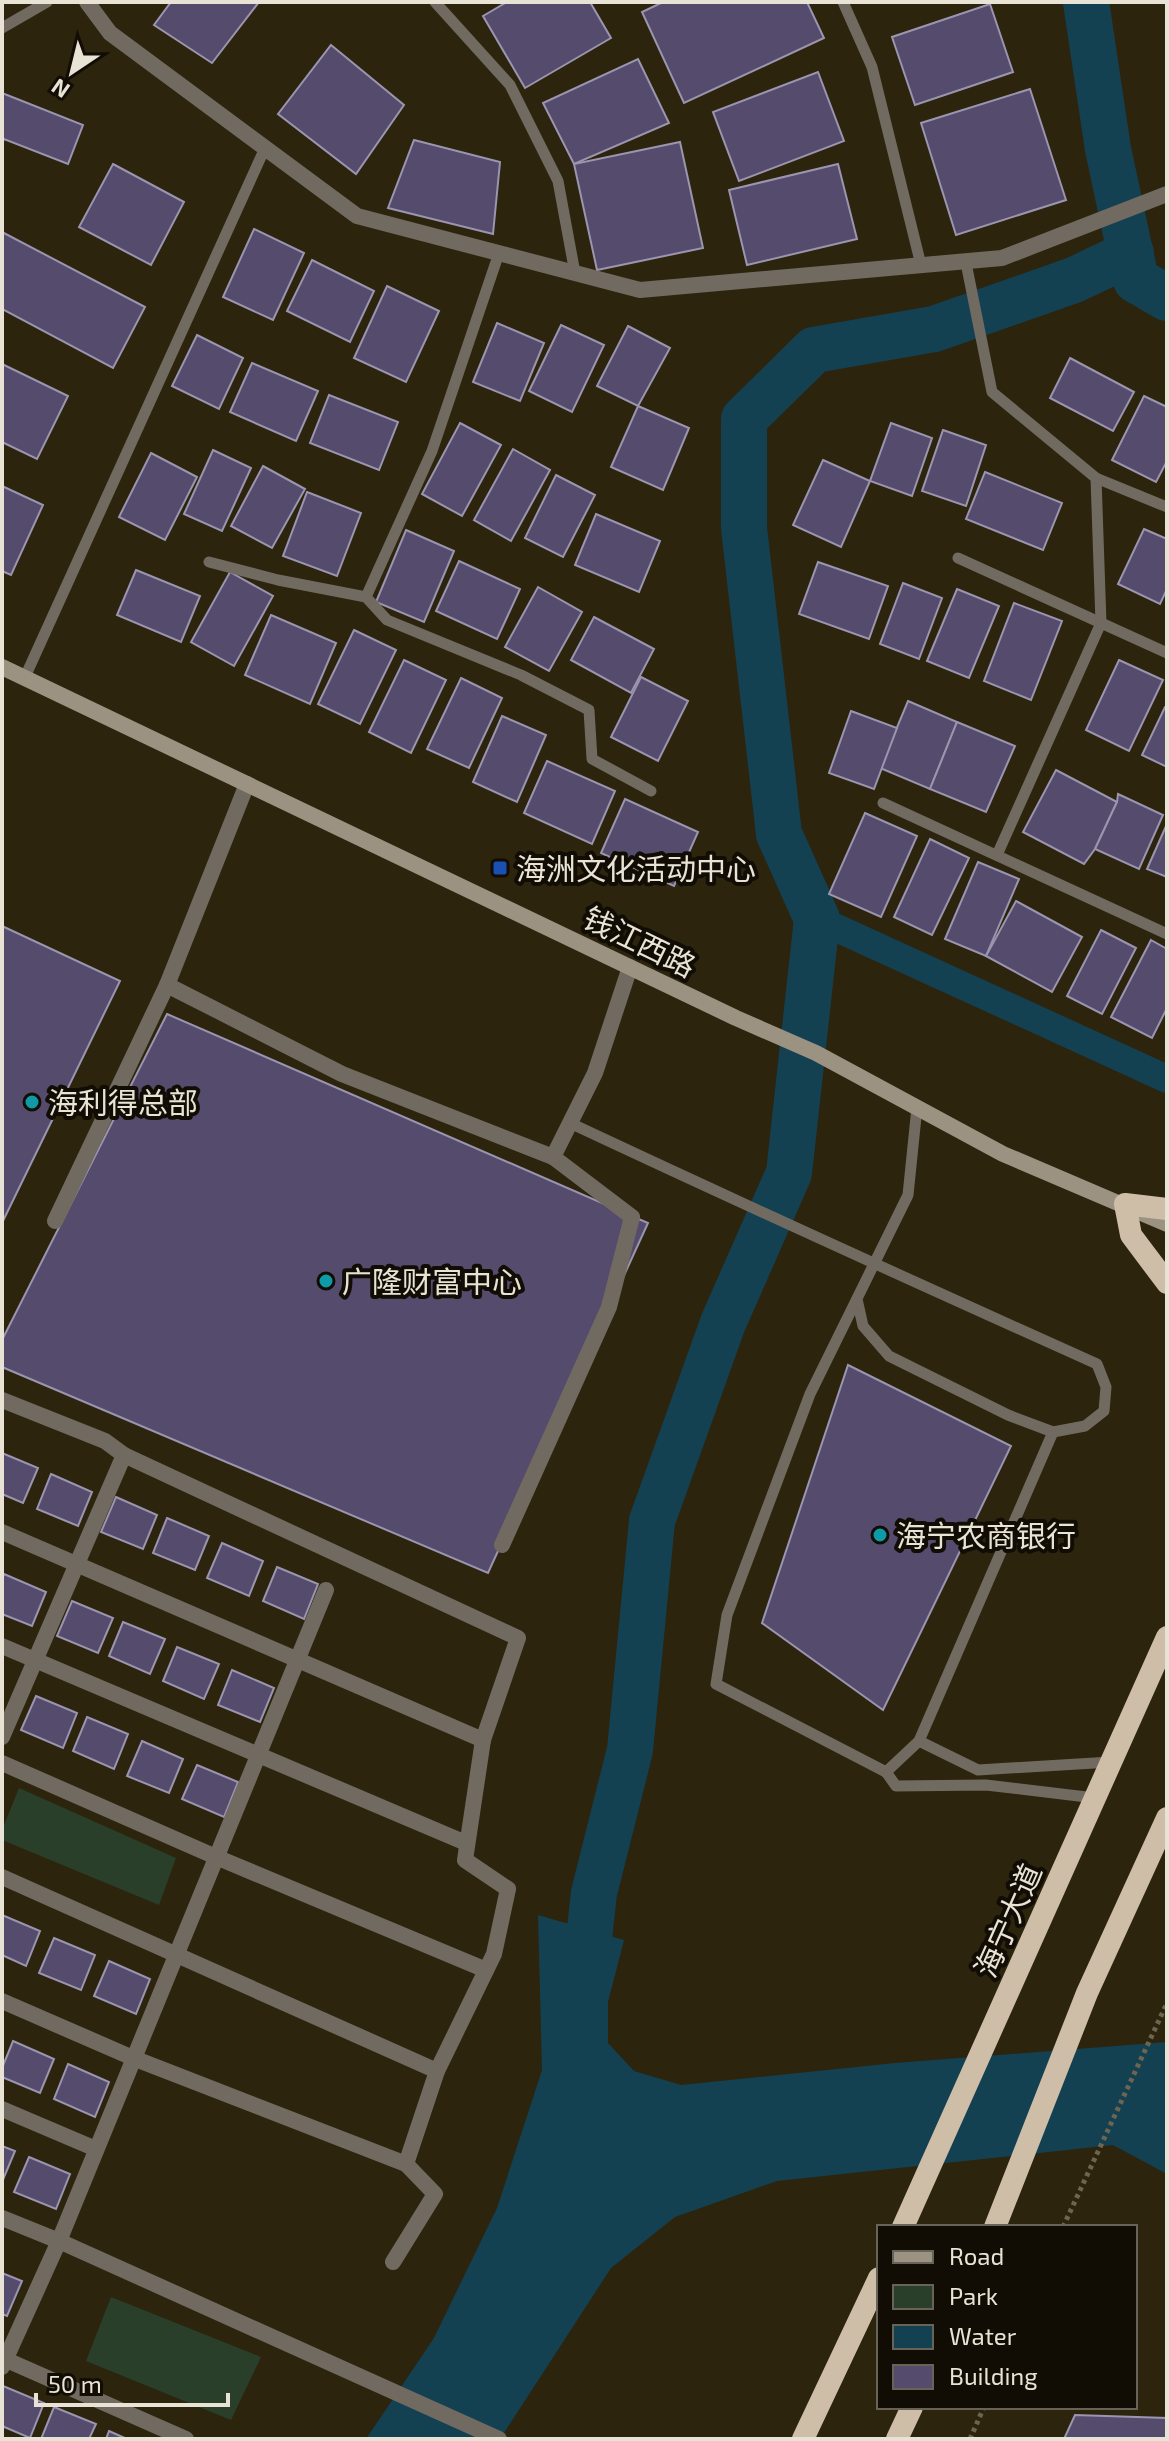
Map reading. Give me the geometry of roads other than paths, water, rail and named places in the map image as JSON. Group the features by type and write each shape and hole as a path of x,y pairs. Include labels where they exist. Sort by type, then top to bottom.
{"highway":[{"path":"1167,1209 1125,1204 1131,1235 1167,1283"},
{"name":"海宁大道","path":"904,2225 1167,1637"},
{"path":"998,2222 1087,1993 1164,1838 1167,1818"},
{"path":"803,2439 877,2282"},
{"path":"897,2439 911,2409"}],"main road":[{"name":"钱江西路","path":"2,667 736,1018 816,1053 1003,1154 1167,1224"}],"street":[{"path":"87,2 110,33 357,216 640,290 1002,258 1167,194"},
{"path":"55,1221 167,985 247,784"},
{"path":"553,1157 595,1073 630,967"},
{"path":"167,985 342,1074 553,1157 632,1217 609,1307 502,1545"},
{"path":"2,1400 105,1441 124,1455 518,1638 483,1740 465,1860 508,1889 494,1954 437,2071 406,2164"},
{"path":"2,1737 124,1455"},
{"path":"2,1532 483,1740"},
{"path":"186,2439 3,2361 59,2241 326,1590"},
{"path":"2,1646 466,1843"},
{"path":"2,1763 486,1970"},
{"path":"2,1877 437,2071"},
{"path":"2,2001 133,2058 406,2164 435,2194 393,2262"},
{"path":"2,2109 96,2149"},
{"path":"2,2218 499,2439"}],"lane":[{"path":"2,28 47,2"},
{"path":"435,2 510,85 558,181 575,273"},
{"path":"843,2 872,67 921,265"},
{"path":"25,677 265,148"},
{"path":"366,597 432,451 499,253"},
{"path":"966,262 992,392 1096,478 1167,507"},
{"path":"997,855 1101,623 1096,478"},
{"path":"958,558 1167,653"},
{"path":"209,562 278,580 366,597 387,620 521,675 589,710 592,759 651,791"},
{"path":"883,803 1167,934"},
{"path":"917,1107 908,1195 810,1394 727,1615 716,1684 886,1772 896,1786 986,1785 1095,1798"},
{"path":"570,1123 1097,1364 1106,1387 1104,1411 1085,1426 1053,1432 1008,1415 889,1356 863,1326 857,1299"},
{"path":"886,1772 919,1741 1053,1432"},
{"path":"919,1741 978,1770 1111,1762"}],"water":[{"path":"538,1915 624,1940 608,2002 608,2043 634,2071 681,2085 895,2063 1167,2042 1167,2174 1113,2145 777,2181 675,2217 611,2268 500,2439 366,2439 434,2338 497,2208 542,2070"}],"waterway":[{"path":"1086,2 1108,149 1136,280 1167,298"},
{"path":"583,1992 594,1893 630,1750 652,1521 723,1323 789,1173 817,919 779,834 744,528 744,419 814,350 934,329 1074,280 1131,253"},
{"path":"817,919 1167,1079"}],"place":[{"name":"海洲文化活动中心","path":"500,868"},
{"name":"海利得总部","path":"32,1102"},
{"name":"广隆财富中心","path":"326,1281"},
{"name":"海宁农商银行","path":"880,1535"}]}
